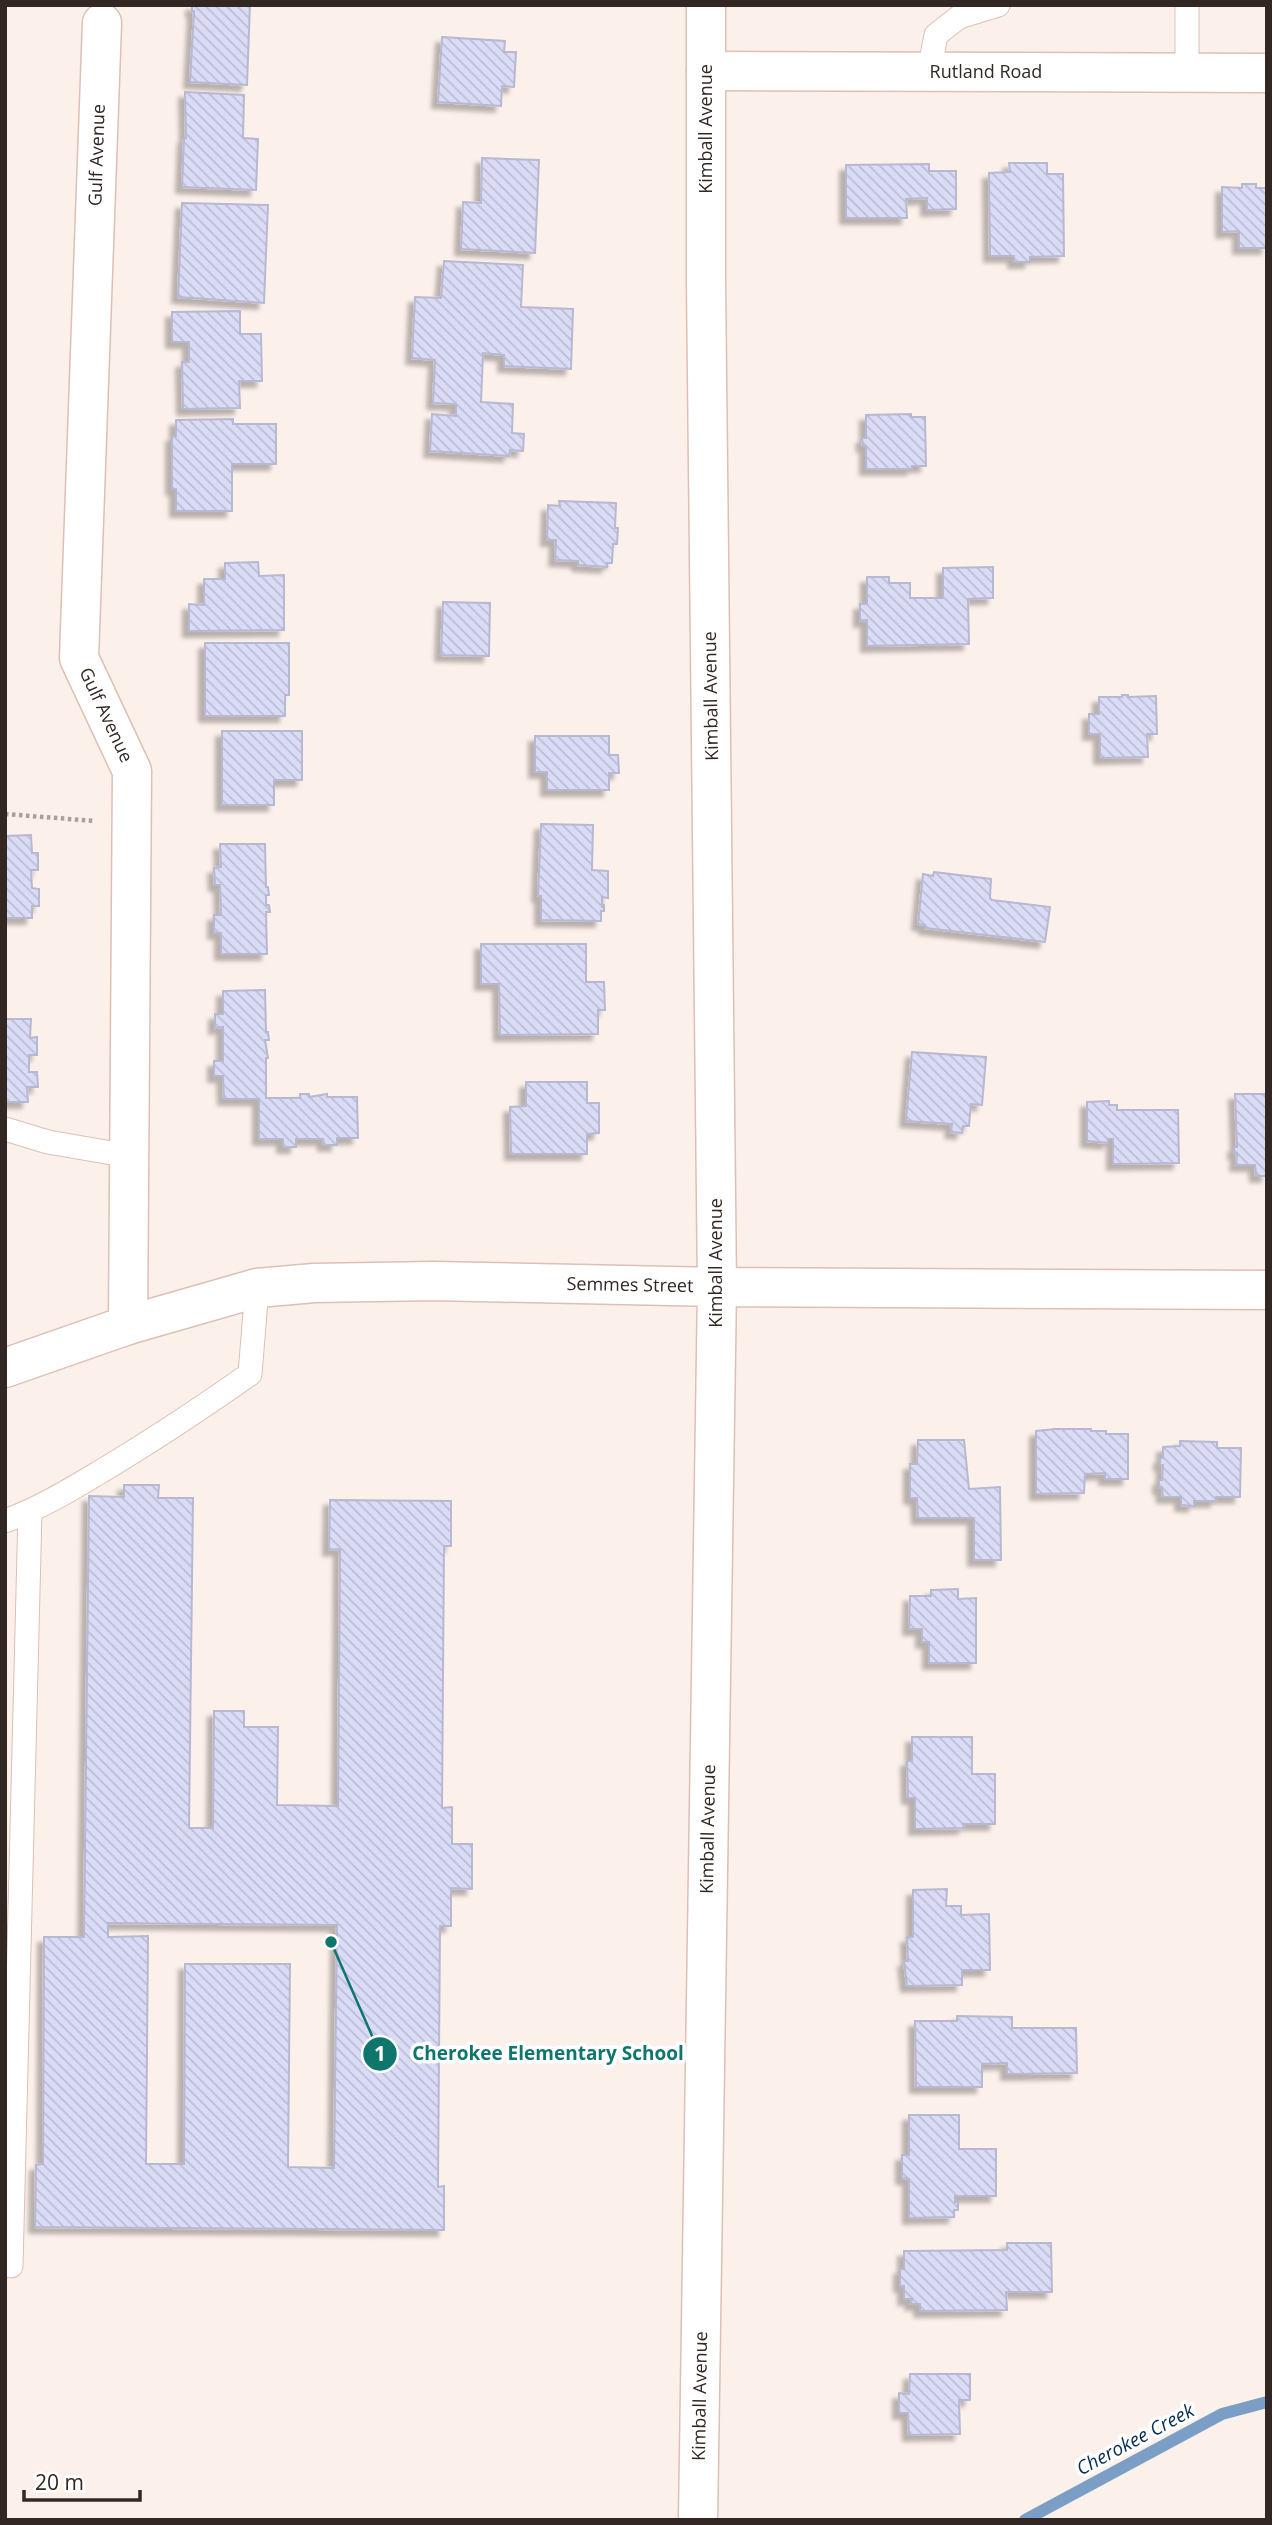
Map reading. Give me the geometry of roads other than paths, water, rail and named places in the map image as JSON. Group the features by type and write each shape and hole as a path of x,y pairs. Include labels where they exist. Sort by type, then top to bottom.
{"main road":[{"name":"Kimball Avenue","path":"698,2520 717,1287 706,283 706,5"},
{"name":"Gulf Avenue","path":"102,23 79,658 132,771 128,1325"},
{"name":"Rutland Road","path":"706,71 1267,73"},
{"name":"Semmes Street","path":"5,1368 128,1325 257,1288 314,1283 433,1281 717,1287 1267,1290"}],"lane":[{"path":"929,72 936,35 959,17 998,5"},
{"path":"1187,5 1187,73"},
{"path":"5,1129 48,1142 129,1156"},
{"path":"5,1521 30,1512 172,1428 250,1374 257,1288"},
{"path":"5,2265 11,2266 30,1512"}],"waterway":[{"name":"Cherokee Creek","path":"1025,2520 1222,2414 1267,2402"}],"place":[{"name":"Cherokee Elementary School","path":"331,1942"}]}
